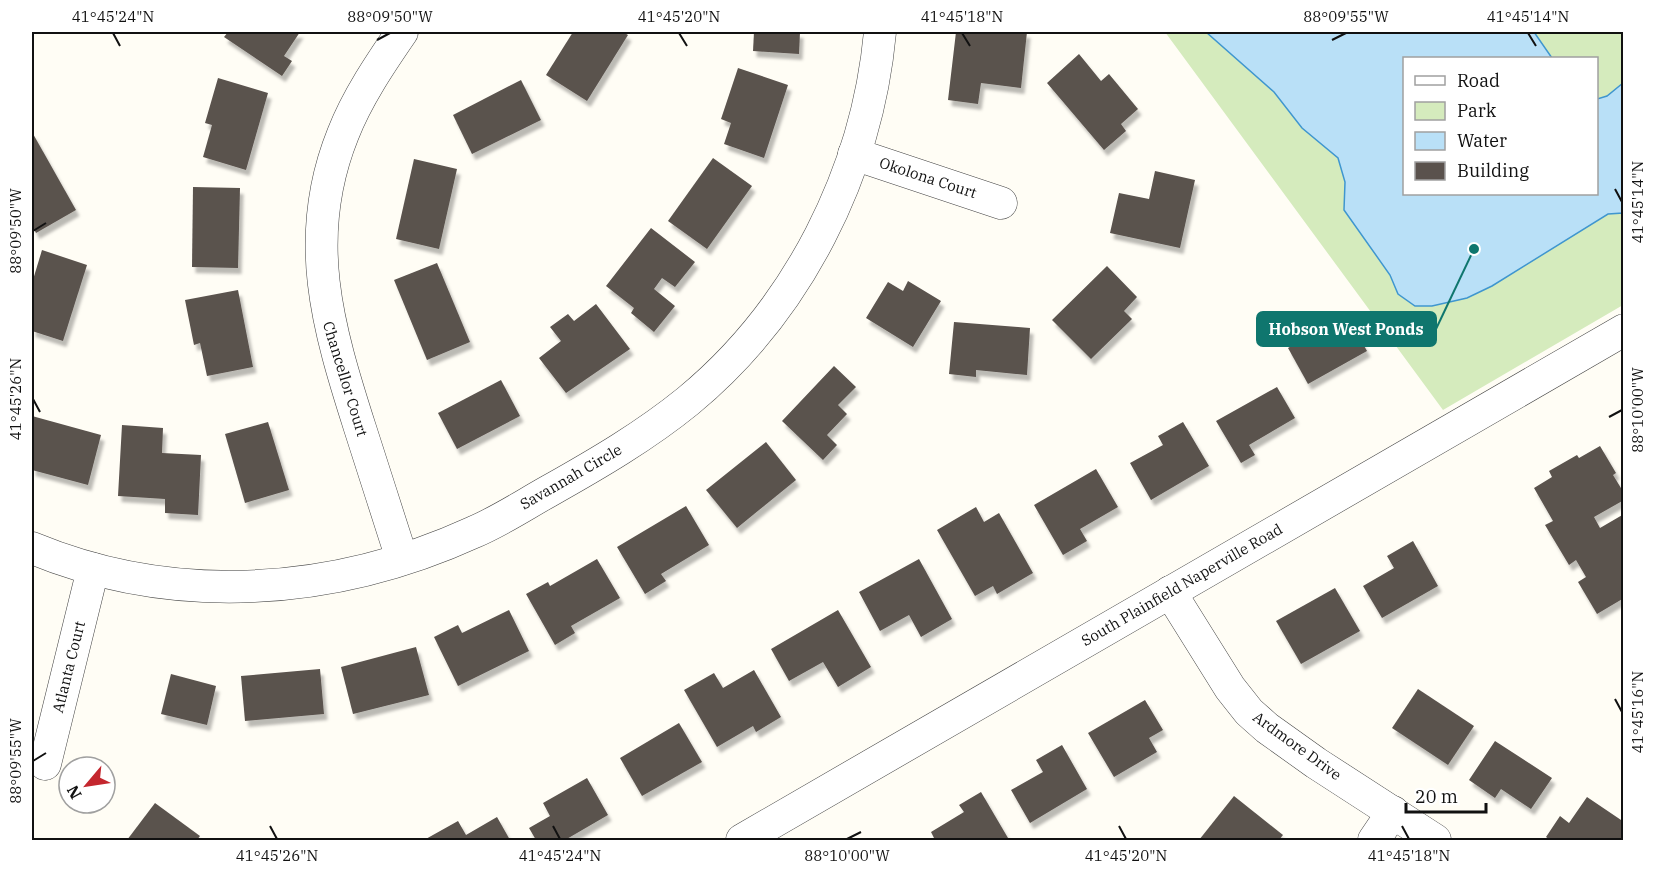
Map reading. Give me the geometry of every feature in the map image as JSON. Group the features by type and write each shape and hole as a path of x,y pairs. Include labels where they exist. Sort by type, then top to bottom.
{"street":[{"name":"Chancellor Court","path":"402,32 369,81 342,134 328,180 321,258 326,314 338,361 402,559"},
{"name":"Savannah Circle","path":"32,548 64,561 128,578 184,585 262,587 346,577 477,531 601,461 688,400 734,357 788,291 824,229 840,194 866,116 880,32"},
{"name":"Okolona Court","path":"854,154 1001,203"},
{"name":"South Plainfield Naperville Road","path":"741,840 1170,592 1621,337"},
{"name":"Atlanta Court","path":"45,764 93,569"},
{"name":"Ardmore Drive","path":"1170,592 1230,688 1249,712 1267,728 1316,763 1435,840"},
{"path":"1374,840 1393,812"}],"green space":[{"path":"1165,32 1623,32 1623,305 1443,410"}],"water":[{"path":"1206,32 1534,32 1551,57 1403,57 1403,195 1598,195 1598,99 1607,96 1623,83 1623,213 1608,214 1492,286 1467,298 1432,306 1415,306 1398,294 1390,275 1344,210 1345,182 1338,158 1302,128 1274,92"}],"building":[{"path":"228,32 300,32 284,56 292,61 282,76 224,37"},
{"path":"573,32 623,32 628,35 587,101 546,75"},
{"path":"754,32 800,32 799,54 753,51"},
{"path":"956,32 1027,32 1021,88 981,83 978,104 948,100"},
{"path":"1079,54 1101,81 1109,74 1138,109 1121,124 1126,131 1104,150 1047,83"},
{"path":"738,68 788,85 764,158 724,144 731,123 721,119"},
{"path":"218,78 268,93 246,170 203,157 212,125 205,123"},
{"path":"521,80 541,120 472,154 453,115"},
{"path":"32,132 76,210 36,233 32,225"},
{"path":"713,158 752,186 707,249 668,221"},
{"path":"414,159 457,169 439,249 396,239"},
{"path":"1155,171 1195,180 1180,248 1110,233 1119,193 1149,199"},
{"path":"193,187 240,188 238,268 192,267"},
{"path":"651,228 695,262 675,287 662,278 654,289 675,306 654,332 631,313 634,308 606,286"},
{"path":"42,250 87,265 63,341 32,331 32,283"},
{"path":"437,263 470,342 427,360 394,280"},
{"path":"1107,266 1137,297 1124,311 1132,319 1091,359 1052,320"},
{"path":"908,281 941,301 913,347 866,318 888,282 903,291"},
{"path":"238,290 253,367 207,376 200,343 194,345 185,300"},
{"path":"596,304 630,349 566,393 539,358 561,341 550,327 568,314 574,321"},
{"path":"1346,314 1367,351 1308,384 1288,348"},
{"path":"954,322 1030,328 1027,375 976,370 976,377 949,374"},
{"path":"834,366 856,387 838,405 847,414 827,435 837,445 823,460 782,421"},
{"path":"501,380 520,416 457,449 438,413"},
{"path":"1277,387 1295,418 1249,445 1255,455 1241,463 1216,421"},
{"path":"32,416 101,435 88,485 32,470"},
{"path":"268,422 289,490 245,503 225,434"},
{"path":"1183,422 1209,466 1151,500 1130,463 1163,445 1158,436"},
{"path":"122,425 163,428 162,453 201,455 198,515 165,513 165,499 118,496"},
{"path":"766,442 796,480 737,528 706,490"},
{"path":"1600,446 1616,473 1613,475 1624,493 1624,500 1594,517 1600,528 1624,514 1624,598 1597,614 1578,582 1586,577 1576,560 1569,565 1545,525 1553,521 1534,488 1552,477 1549,471 1577,455 1579,458"},
{"path":"1096,469 1118,507 1080,529 1087,541 1063,555 1034,505"},
{"path":"686,506 709,545 661,574 666,581 645,594 617,547"},
{"path":"976,507 984,522 999,513 1033,573 997,594 993,586 975,596 937,530"},
{"path":"1413,541 1438,586 1382,618 1363,586 1394,568 1387,556"},
{"path":"597,559 620,598 571,626 575,633 555,645 526,594 548,582 550,586"},
{"path":"919,559 952,619 921,637 909,615 880,631 859,592"},
{"path":"1335,588 1360,631 1301,664 1276,621"},
{"path":"509,610 529,651 458,686 434,637 458,625 462,633"},
{"path":"838,610 871,667 838,687 823,662 789,681 771,649"},
{"path":"416,647 429,695 353,714 341,667"},
{"path":"320,669 324,714 245,721 241,676"},
{"path":"754,670 781,717 756,732 753,726 717,747 684,690 714,673 723,688"},
{"path":"171,674 216,686 207,725 161,714"},
{"path":"1418,689 1474,726 1448,765 1392,728"},
{"path":"1145,700 1163,730 1149,738 1157,752 1114,777 1088,733"},
{"path":"679,723 702,762 642,796 620,758"},
{"path":"1495,741 1552,778 1531,809 1501,789 1495,798 1469,780"},
{"path":"1062,745 1087,789 1030,823 1011,790 1043,772 1036,760"},
{"path":"587,778 608,815 565,840 536,840 529,828 550,816 543,803"},
{"path":"981,792 1008,838 1003,840 935,840 931,832 964,812 959,805"},
{"path":"1234,796 1283,835 1279,840 1199,840"},
{"path":"1587,797 1624,822 1623,840 1550,840 1546,837 1560,816 1569,823"},
{"path":"155,803 200,836 197,840 127,840"},
{"path":"497,817 510,840 424,840 458,821 466,835"}],"place":[{"name":"Hobson West Ponds","path":"1474,249"}]}
